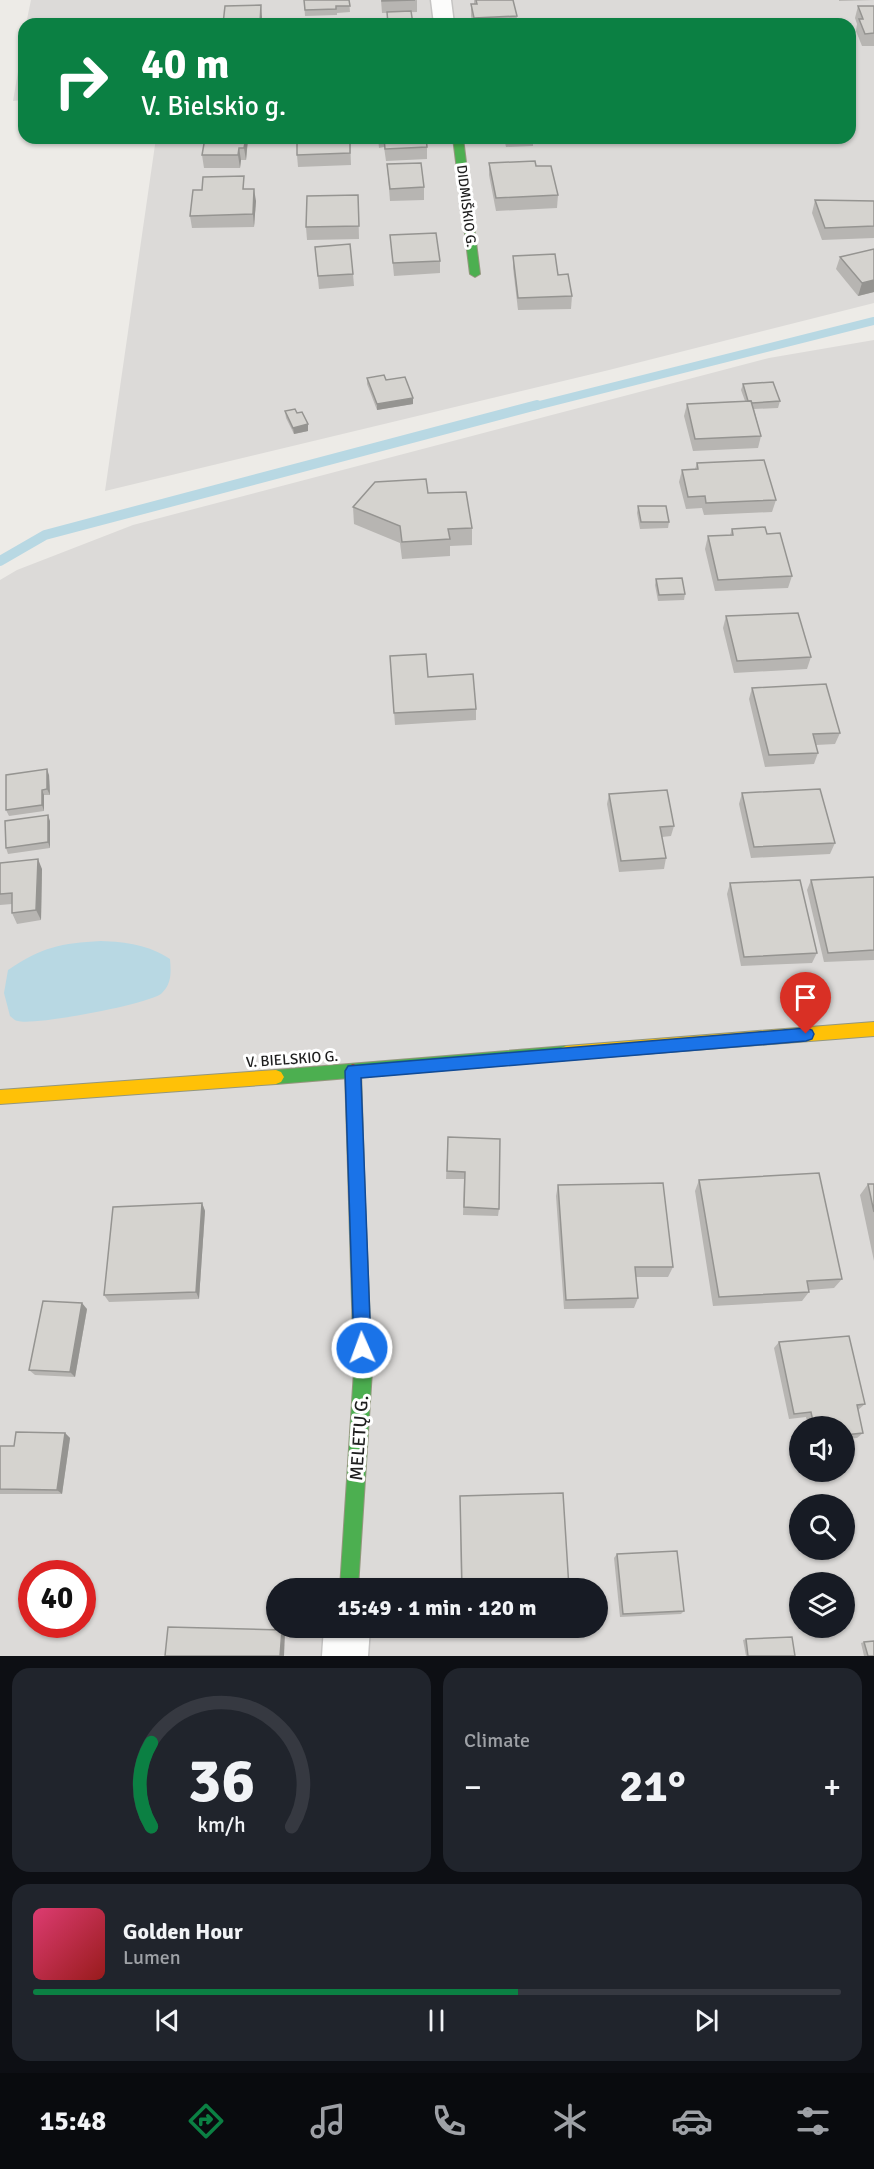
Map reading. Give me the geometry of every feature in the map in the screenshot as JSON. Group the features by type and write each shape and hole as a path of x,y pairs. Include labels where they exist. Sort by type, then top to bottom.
{"street":[{"path":"441,0 443,18"},
{"name":"DIDMIŠKIO G.","path":"459,144 475,274"},
{"name":"V. BIELSKIO G.","path":"0,1097 874,1029"},
{"name":"MELETŲ G.","path":"350,1578 363,1371 353,1071"},
{"path":"345,1656 346,1638"}],"shaded area":[{"path":"31,0 874,0 874,303 609,370 105,491 155,144 856,144 856,18 27,18"},
{"path":"18,72 18,101 13,101"},
{"path":"874,340 874,1656 0,1656 0,580 17,570 133,525 769,358"}],"water":[{"path":"101,941 137,945 154,950 170,959 170,977 162,993 137,1003 67,1017 28,1022 17,1021 10,1016 4,993 8,970 42,951 74,943"}],"building":[{"path":"304,0 349,0 350,6 305,10"},
{"path":"476,0 513,0 517,16 474,18 471,4 477,4"},
{"path":"261,5 260,18 224,18 225,6"},
{"path":"858,6 874,6 874,33 865,34 859,19 863,19"},
{"path":"411,11 412,18 388,18 387,12"},
{"path":"204,144 245,144 244,148 239,148 238,155 202,155"},
{"path":"297,144 350,144 350,153 297,155"},
{"path":"385,144 427,144 427,147 385,149"},
{"path":"535,161 536,166 551,166 558,195 496,198 489,163"},
{"path":"421,163 424,187 390,189 387,164"},
{"path":"244,176 243,189 254,189 253,214 190,216 193,190 202,190 203,177"},
{"path":"358,195 359,226 306,227 307,196"},
{"path":"815,200 874,201 874,226 825,228"},
{"path":"436,233 440,261 393,263 390,235"},
{"path":"350,244 353,274 318,276 315,247"},
{"path":"874,249 874,280 862,283 840,257"},
{"path":"555,254 558,275 568,274 572,296 518,298 513,256"},
{"path":"384,375 386,380 405,377 413,398 377,404 367,378"},
{"path":"773,382 780,401 752,403 748,401 743,384"},
{"path":"751,401 761,436 695,439 687,404"},
{"path":"295,409 297,413 302,412 308,424 293,428 285,411"},
{"path":"764,460 776,500 706,503 705,496 688,497 682,470 698,469 697,463"},
{"path":"426,479 428,493 466,492 472,528 448,529 450,539 402,542 400,526 353,507 375,482"},
{"path":"638,506 666,506 669,522 641,522"},
{"path":"765,527 767,534 780,533 792,576 718,580 708,536 733,535 732,529"},
{"path":"682,578 685,594 659,595 656,579"},
{"path":"798,613 811,657 737,661 726,616"},
{"path":"426,654 428,677 473,674 476,709 394,713 390,656"},
{"path":"826,684 840,733 813,734 818,753 769,755 752,688"},
{"path":"47,769 47,789 42,790 42,805 6,810 6,775"},
{"path":"820,789 835,843 754,847 742,793"},
{"path":"667,790 674,826 660,827 666,858 621,861 609,794"},
{"path":"48,815 48,842 6,848 5,821"},
{"path":"38,859 36,910 12,913 12,893 0,894 0,863"},
{"path":"874,877 874,950 828,953 811,880"},
{"path":"800,880 817,953 744,957 730,883"},
{"path":"448,1137 500,1139 499,1209 464,1207 465,1172 447,1171"},
{"path":"819,1173 842,1279 807,1281 809,1292 719,1297 699,1180"},
{"path":"663,1183 673,1267 635,1267 638,1298 566,1300 558,1185"},
{"path":"868,1184 874,1184 874,1212"},
{"path":"202,1203 196,1292 104,1295 113,1207"},
{"path":"43,1301 82,1303 70,1372 29,1370"},
{"path":"849,1336 865,1404 857,1405 863,1433 855,1434 855,1416 812,1416 811,1412 794,1414 779,1342"},
{"path":"16,1432 65,1433 57,1490 0,1489 0,1446 14,1446"},
{"path":"563,1493 568,1578 462,1578 460,1496"},
{"path":"677,1551 684,1611 623,1614 617,1554"},
{"path":"168,1627 266,1630 266,1638 281,1638 280,1656 165,1656"},
{"path":"792,1638 795,1656 748,1656 746,1639"},
{"path":"874,1641 874,1656 868,1656 864,1642"}],"waterway":[{"path":"532,407 874,321"},
{"path":"0,561 45,535 537,405"}],"traffic: fast":[{"path":"459,144 475,274"},
{"path":"276,1077 566,1053"},
{"path":"350,1578 363,1371 357,1202"}],"traffic: slow":[{"path":"566,1053 874,1029"},
{"path":"0,1097 276,1077"}],"traffic: jam":[{"path":"353,1071 357,1202"}],"route":[{"path":"362,1348 353,1071 806,1034"}]}
